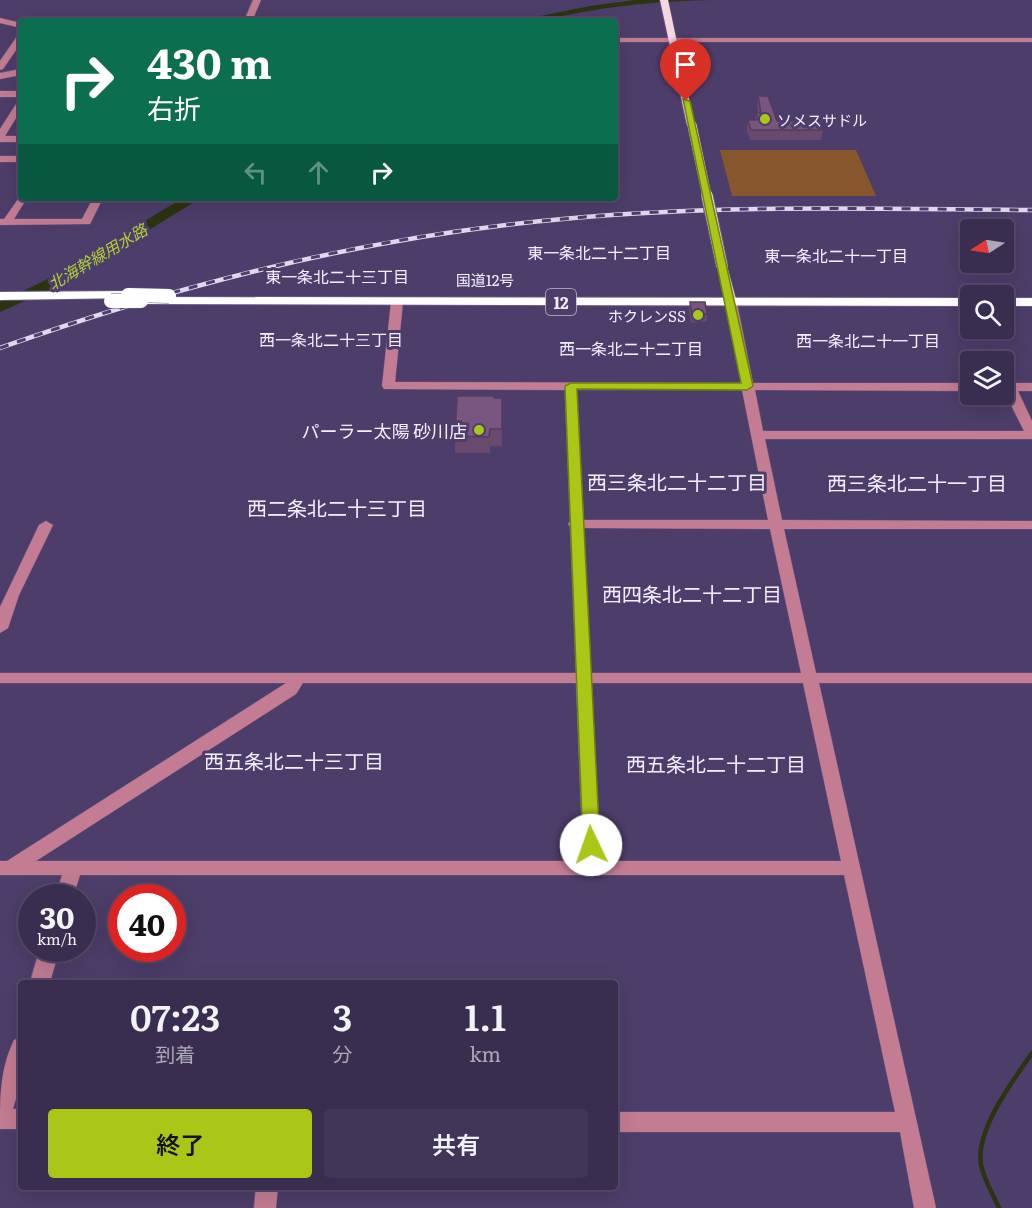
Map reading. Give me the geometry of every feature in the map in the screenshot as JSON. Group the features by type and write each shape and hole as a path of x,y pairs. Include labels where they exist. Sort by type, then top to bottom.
{"highway":[{"name":"国道12号","path":"0,301 128,295 960,302"},
{"name":"国道12号","path":"0,296 111,301 397,302 960,297"},
{"path":"1014,297 1032,297"},
{"path":"1014,302 1032,303"}],"main road":[{"path":"664,2 730,299"}],"street":[{"path":"249,18 256,0"},
{"path":"0,20 18,26"},
{"path":"618,40 1032,40"},
{"path":"0,67 5,54 18,43"},
{"path":"0,76 18,73"},
{"path":"0,94 18,94"},
{"path":"18,108 0,138 18,139"},
{"path":"0,159 18,159"},
{"path":"4,222 20,201"},
{"path":"4,222 86,222 96,201"},
{"path":"730,299 776,526 906,1122 914,1149 925,1208"},
{"path":"397,302 388,386 960,387"},
{"path":"571,386 575,524 592,868"},
{"path":"1014,387 1032,387"},
{"path":"757,435 1032,435 1014,400"},
{"path":"575,524 1032,525"},
{"path":"0,628 12,595 46,525"},
{"path":"6,867 290,690 299,677"},
{"path":"0,678 1032,678"},
{"path":"6,867 852,868"},
{"path":"68,884 73,868"},
{"path":"40,980 45,962"},
{"path":"18,1056 0,1118 18,1119"},
{"path":"618,1122 906,1122"},
{"path":"265,1208 267,1190"}],"shaded area":[{"path":"720,150 856,150 876,196 732,196"}],"water":[{"path":"635,0 710,0 634,5 550,18 531,18"},
{"name":"北海幹線用水路","path":"178,201 196,201 54,288 0,312 0,302 48,279"}],"building":[{"path":"758,96 768,96 777,121 819,121 823,130 751,130 748,120 758,120 756,113 761,113"},
{"path":"690,302 705,302 707,314 692,315"},
{"path":"457,396 502,398 502,429 490,429 489,437 455,436"}],"waterway":[{"path":"999,1208 986,1182 981,1165 981,1151 989,1122 997,1106 1032,1053"}],"railway":[{"path":"0,348 69,324 207,283 348,250 491,227 622,214 739,209 1032,210"}],"place":[{"name":"ソメスサドル","path":"765,119"},
{"name":"ホクレンSS","path":"698,315"},
{"name":"パーラー太陽 砂川店","path":"479,430"}],"district":[{"name":"東一条北二十二丁目","path":"599,252"},
{"name":"東一条北二十一丁目","path":"836,255"},
{"name":"東一条北二十三丁目","path":"337,276"},
{"name":"西一条北二十三丁目","path":"331,339"},
{"name":"西一条北二十一丁目","path":"868,340"},
{"name":"西一条北二十二丁目","path":"631,348"},
{"name":"西三条北二十二丁目","path":"677,481"},
{"name":"西三条北二十一丁目","path":"917,482"},
{"name":"西二条北二十三丁目","path":"337,507"},
{"name":"西四条北二十二丁目","path":"692,593"},
{"name":"西五条北二十三丁目","path":"294,760"},
{"name":"西五条北二十二丁目","path":"716,763"}],"route":[{"path":"591,845 575,524 571,386 747,386 686,101"}]}
